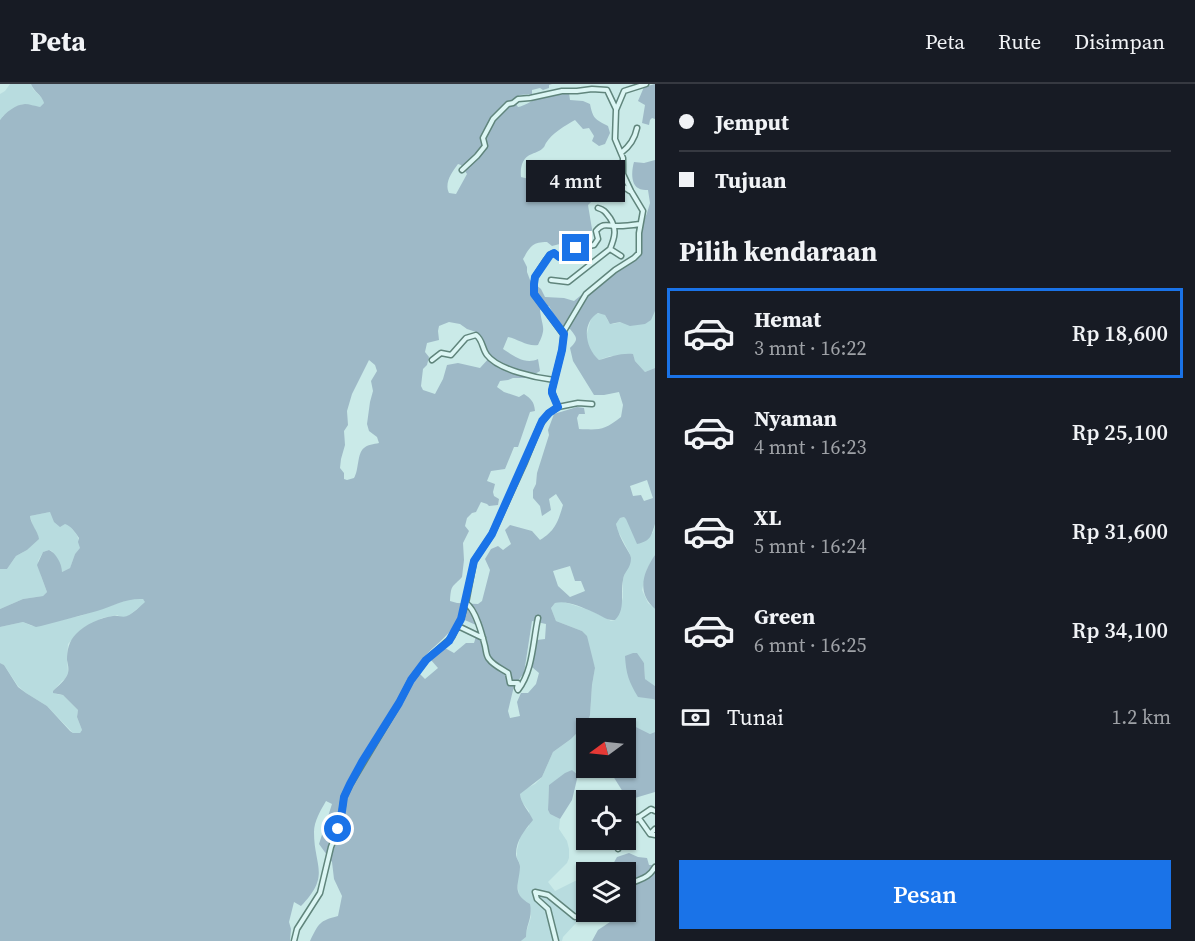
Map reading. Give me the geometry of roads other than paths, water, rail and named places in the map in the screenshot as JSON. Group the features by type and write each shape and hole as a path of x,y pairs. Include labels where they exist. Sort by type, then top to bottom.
{"street":[{"path":"558,407 552,393 564,334 586,294 639,253 638,235 644,211 623,174 621,153 615,139 616,110 626,90 646,84"},
{"path":"462,170 485,146 483,138 493,119 508,104 518,99 562,91 604,90 608,91 616,110"},
{"path":"621,153 629,145 637,128"},
{"path":"573,166 589,166 600,177 620,184 631,191"},
{"path":"551,280 568,282 610,249 615,227 604,210 598,208"},
{"path":"564,334 534,294 535,277 550,255 554,253 559,257 570,253 573,249 594,245 598,239 596,231 599,227 609,224 615,227 640,224"},
{"path":"610,249 621,256"},
{"path":"432,360 441,353 452,355 466,338 476,335 482,340 485,353 495,363 506,369 554,380"},
{"path":"294,941 297,929 320,892 344,797 350,784 411,680 426,660 449,641 458,626 466,603 474,561 492,534 542,421 558,407 578,403 592,404"},
{"path":"466,603 471,608 483,638 487,657 508,673 510,683 518,683 518,690 525,680 538,618"},
{"path":"458,626 483,638"},
{"path":"636,819 651,809 655,812"},
{"path":"639,817 653,835"},
{"path":"653,835 655,829"},
{"path":"636,881 645,878 655,867"},
{"path":"556,941 548,909 537,899 536,892 548,895 576,917"}]}
